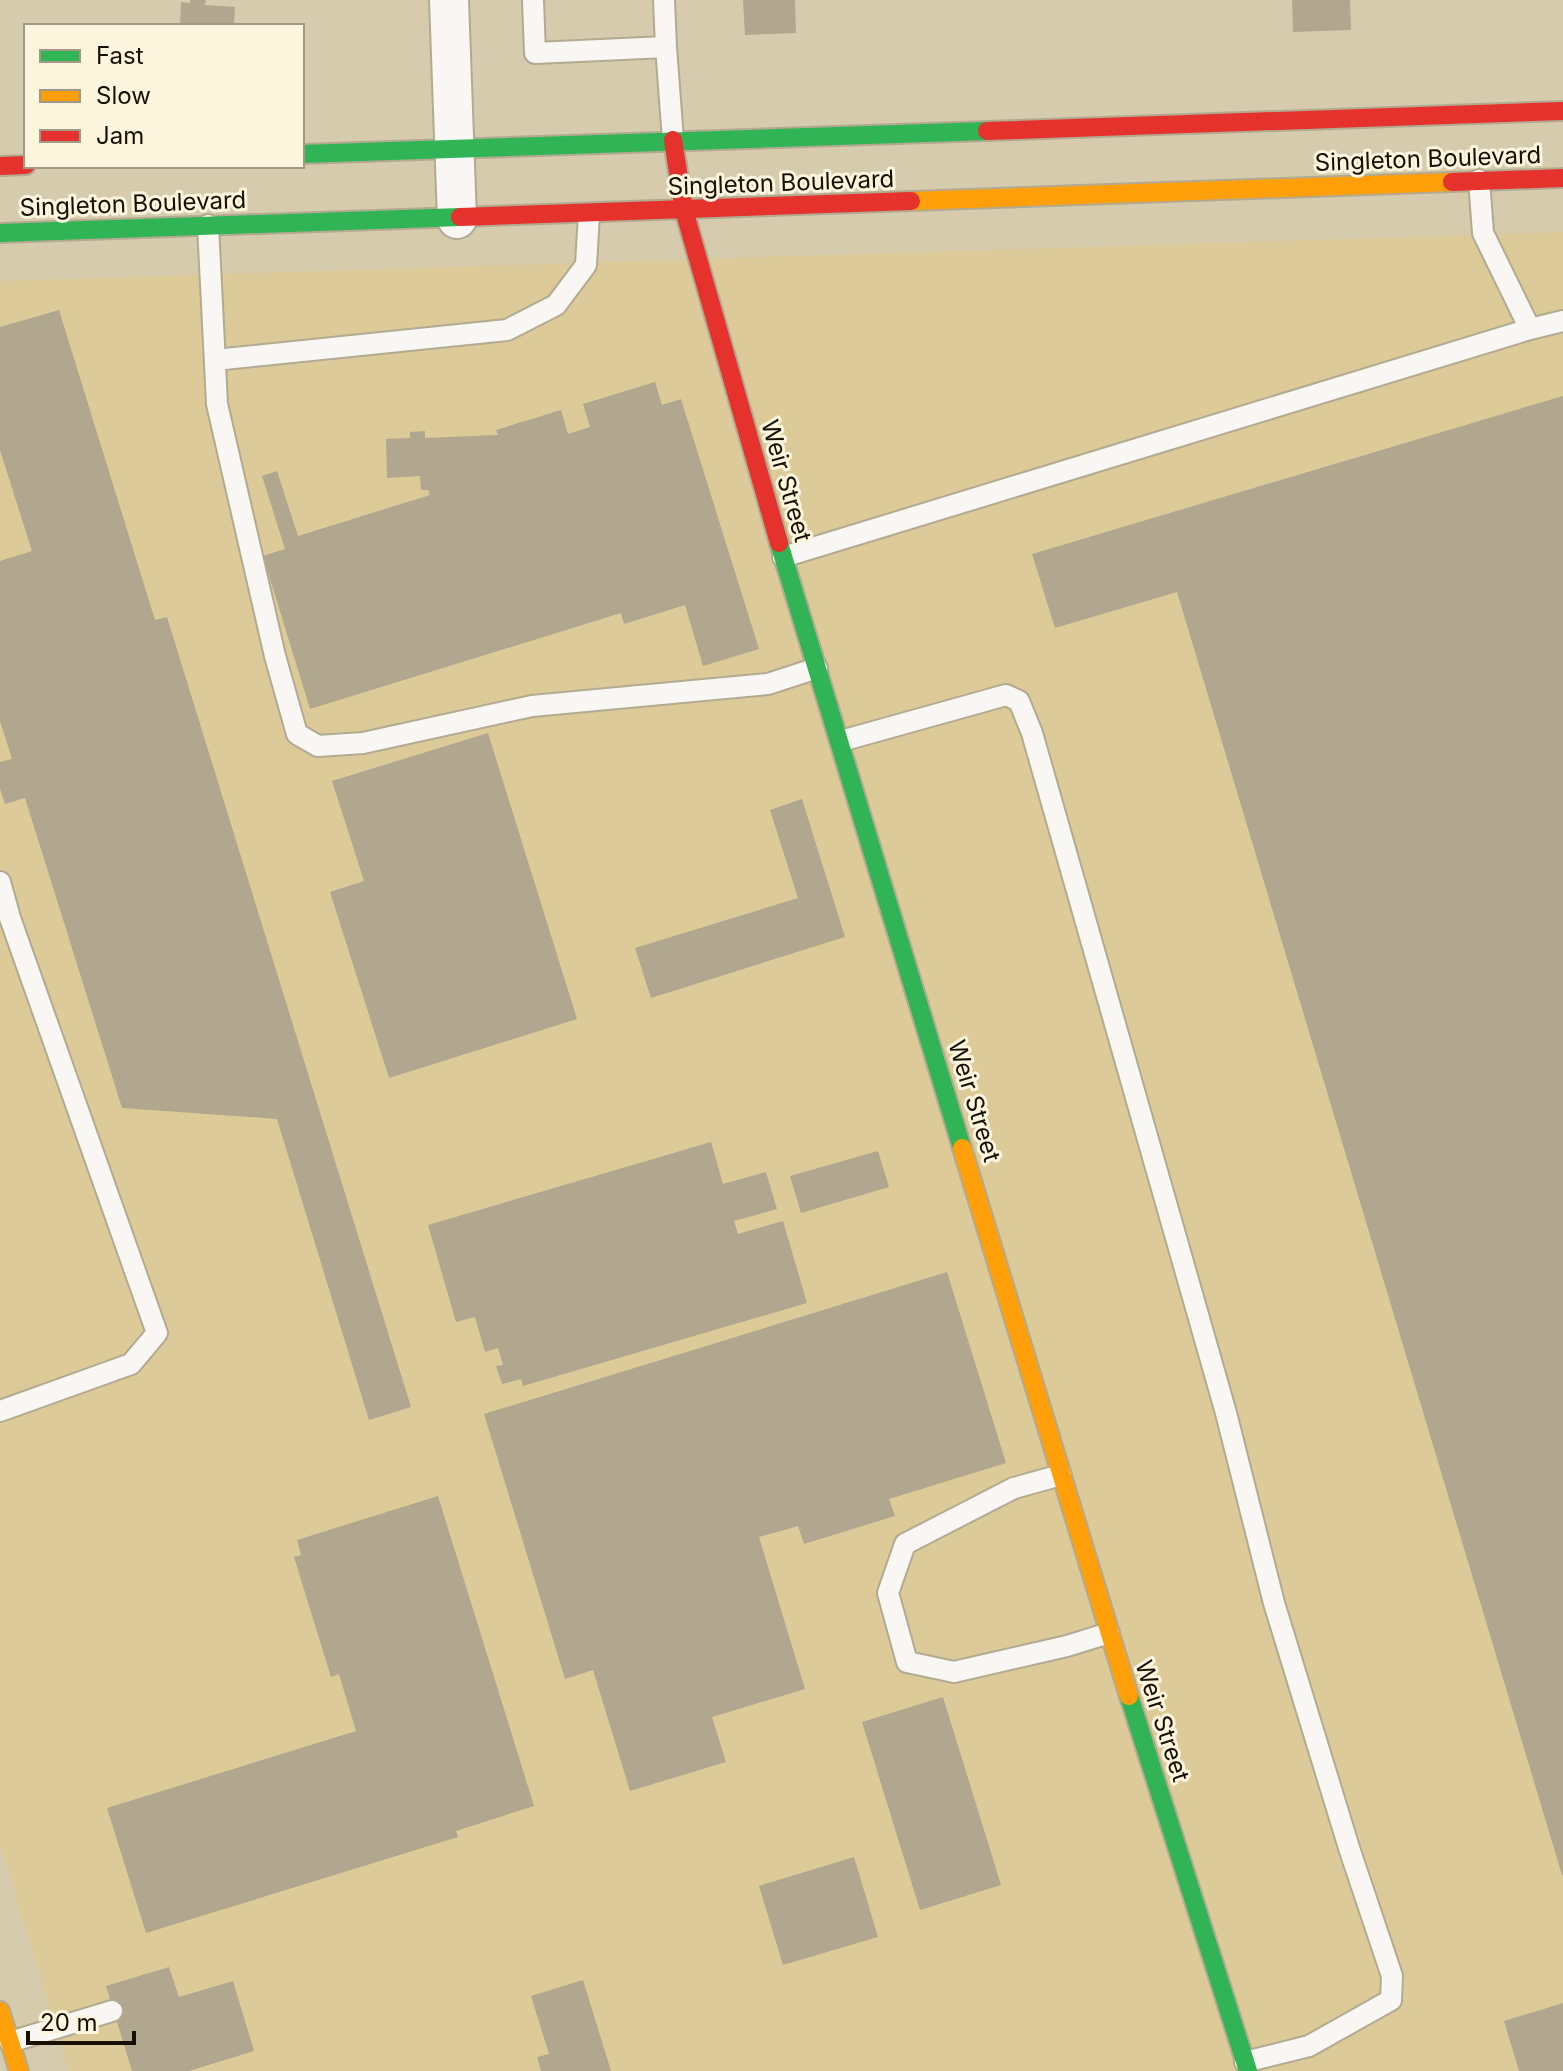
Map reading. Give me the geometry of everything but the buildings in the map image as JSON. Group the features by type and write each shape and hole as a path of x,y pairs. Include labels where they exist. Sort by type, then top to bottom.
{"main road":[{"name":"Singleton Boulevard","path":"304,154 1563,111"},
{"name":"Weir Street","path":"673,140 684,210 783,557 1109,1633 1246,2066"},
{"name":"Singleton Boulevard","path":"0,166 24,165"},
{"name":"Singleton Boulevard","path":"0,233 1563,178"},
{"path":"0,2011 5,2043 19,2071"}],"street":[{"path":"449,0 457,219"}],"lane":[{"path":"533,0 535,53 666,47"},
{"path":"664,0 673,140"},
{"path":"1479,180 1483,233 1530,329"},
{"path":"215,360 507,330 556,305 586,265 589,214"},
{"path":"208,225 217,404 275,656 297,734 318,746 363,743 532,706 768,684 817,668"},
{"path":"783,557 1563,321"},
{"path":"841,741 1006,695 1019,701 1032,733 1226,1413 1274,1603 1392,1976 1391,2000 1309,2046 1246,2066"},
{"path":"0,882 157,1333 131,1364 0,1411"},
{"path":"1061,1475 1014,1488 905,1544 888,1593 907,1662 954,1672 1109,1633"},
{"path":"5,2043 112,2011"}],"shaded area":[{"path":"1563,232 1563,2071 69,2071 0,1843 0,281"}],"traffic: fast":[{"path":"304,154 987,131"},
{"path":"0,233 460,217"},
{"path":"779,543 962,1148"},
{"path":"1129,1696 1248,2071"}],"traffic: slow":[{"path":"911,201 1452,182"},
{"path":"962,1148 1129,1696"},
{"path":"0,2011 19,2071"}],"traffic: jam":[{"path":"987,131 1563,111"},
{"path":"673,140 684,210 779,543"},
{"path":"0,166 24,165"},
{"path":"1452,182 1563,178"},
{"path":"460,217 911,201"}]}
